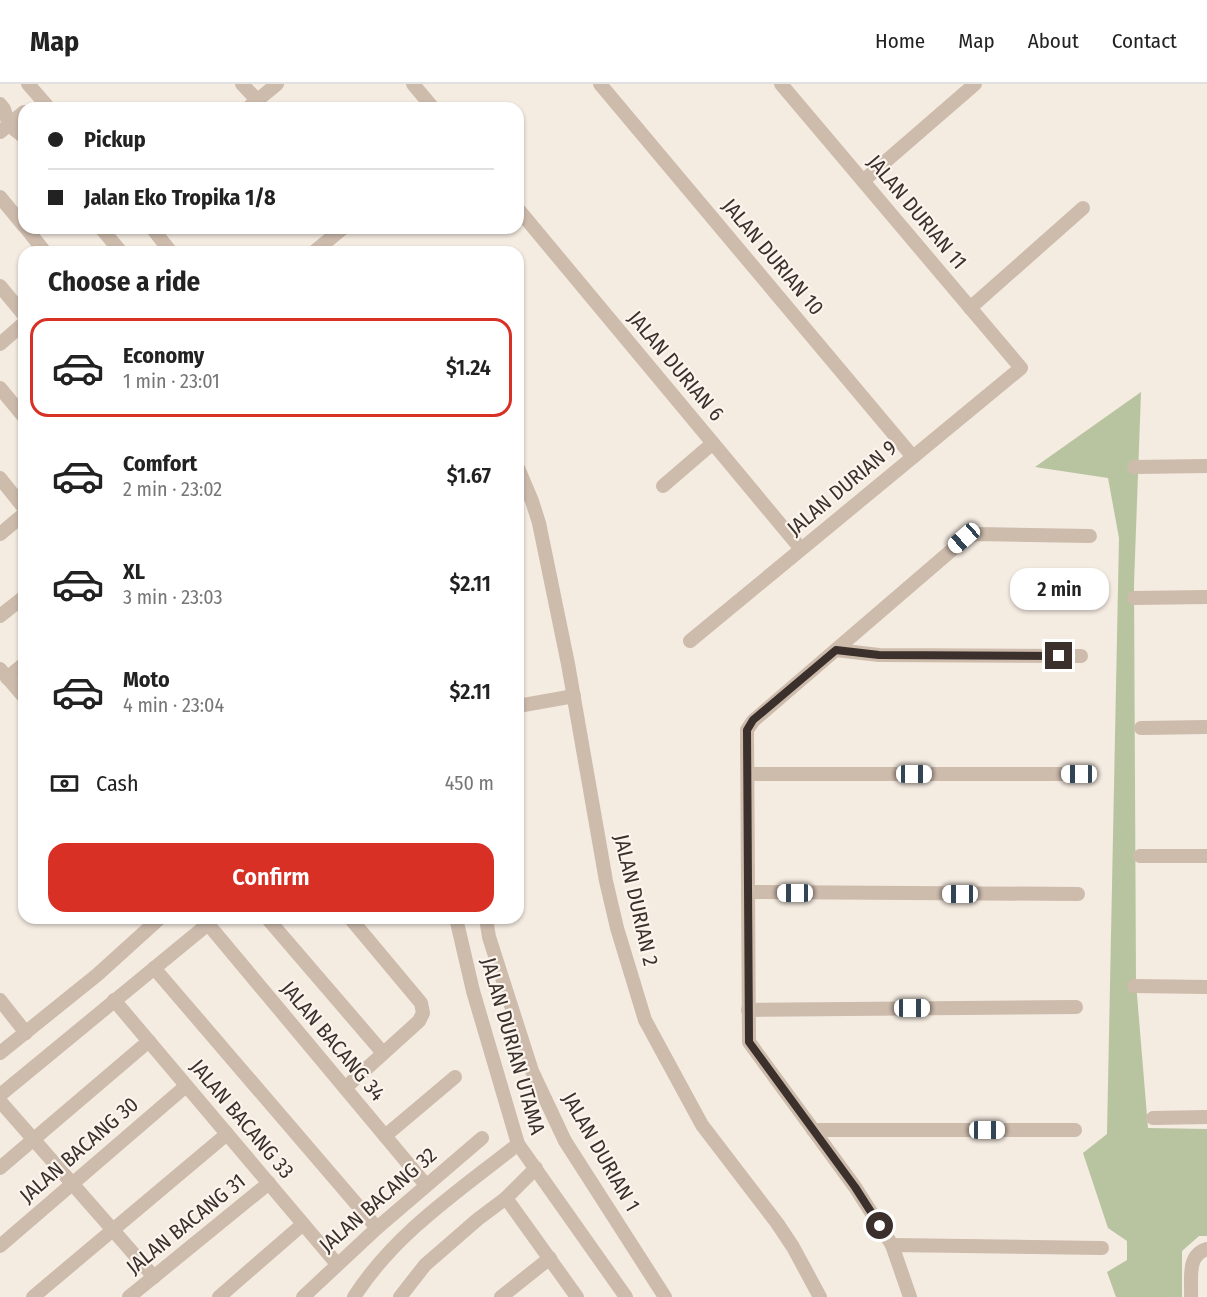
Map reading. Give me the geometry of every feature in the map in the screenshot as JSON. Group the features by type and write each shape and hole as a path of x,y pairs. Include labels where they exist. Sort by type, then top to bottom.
{"street":[{"path":"28,84 44,102"},
{"path":"242,84 252,102"},
{"path":"255,102 277,84"},
{"path":"413,84 428,102"},
{"name":"JALAN DURIAN 10","path":"600,84 913,457"},
{"name":"JALAN DURIAN 11","path":"782,84 1021,368"},
{"path":"863,181 975,84"},
{"path":"0,104 4,110 5,128"},
{"path":"5,128 18,117"},
{"path":"0,197 18,219"},
{"path":"970,308 1083,208"},
{"name":"JALAN DURIAN 6","path":"524,216 801,549"},
{"path":"31,234 40,246"},
{"path":"157,234 166,246"},
{"path":"321,246 336,234"},
{"path":"0,286 18,308"},
{"path":"0,344 18,328"},
{"name":"JALAN DURIAN 9","path":"690,641 1021,368"},
{"path":"0,388 18,410"},
{"path":"663,486 713,443"},
{"path":"1134,467 1207,466"},
{"path":"0,478 18,500"},
{"name":"JALAN DURIAN 2","path":"524,482 539,523 606,881 617,928 645,1020 702,1125 777,1223 820,1297"},
{"path":"0,534 18,519"},
{"path":"910,1297 892,1245 855,1187 748,1039 747,730 750,723 970,535 1090,536"},
{"path":"1134,598 1207,597"},
{"path":"0,616 18,602"},
{"path":"836,650 879,655 1081,656"},
{"path":"18,667 4,673 18,690"},
{"path":"524,705 573,696"},
{"path":"1141,728 1207,727"},
{"path":"748,774 1079,774"},
{"path":"1140,856 1207,856"},
{"path":"748,892 1078,894"},
{"path":"0,1053 97,975 153,924"},
{"path":"0,1095 205,924"},
{"name":"JALAN BACANG 34","path":"210,924 426,1185"},
{"path":"272,924 383,1053"},
{"path":"345,1088 419,1022 423,1008 355,924"},
{"name":"JALAN DURIAN UTAMA","path":"457,924 473,991 518,1144 626,1297"},
{"name":"JALAN DURIAN 1","path":"487,924 489,937 532,1071 565,1141 665,1297"},
{"path":"154,968 377,1228"},
{"path":"1134,986 1207,987"},
{"path":"0,1000 26,1033"},
{"name":"JALAN BACANG 33","path":"114,1000 337,1264"},
{"path":"748,1010 1076,1007"},
{"path":"0,1168 149,1041"},
{"path":"385,1136 455,1077"},
{"name":"JALAN BACANG 30","path":"0,1246 186,1086"},
{"path":"0,1101 154,1277"},
{"path":"1153,1118 1207,1117"},
{"path":"813,1130 1075,1130"},
{"path":"33,1297 227,1134"},
{"name":"JALAN BACANG 32","path":"303,1297 377,1228 482,1137"},
{"path":"354,1297 370,1272 416,1223 518,1144"},
{"path":"400,1297 425,1265 478,1219 507,1198 536,1168"},
{"name":"JALAN BACANG 31","path":"129,1297 269,1183"},
{"path":"507,1198 577,1297"},
{"path":"219,1297 303,1224"},
{"path":"892,1245 1102,1248"},
{"path":"1191,1297 1193,1260 1199,1251 1207,1249"},
{"path":"501,1297 549,1258"}],"green space":[{"path":"1141,392 1134,584 1136,983 1148,1128 1207,1129 1207,1236 1199,1236 1182,1251 1182,1297 1116,1297 1107,1272 1127,1260 1127,1241 1108,1228 1083,1153 1107,1134 1119,538 1108,478 1035,467"}],"route":[{"path":"880,1226 855,1187 749,1042 747,730 753,720 836,650 879,655 1059,656"}]}
